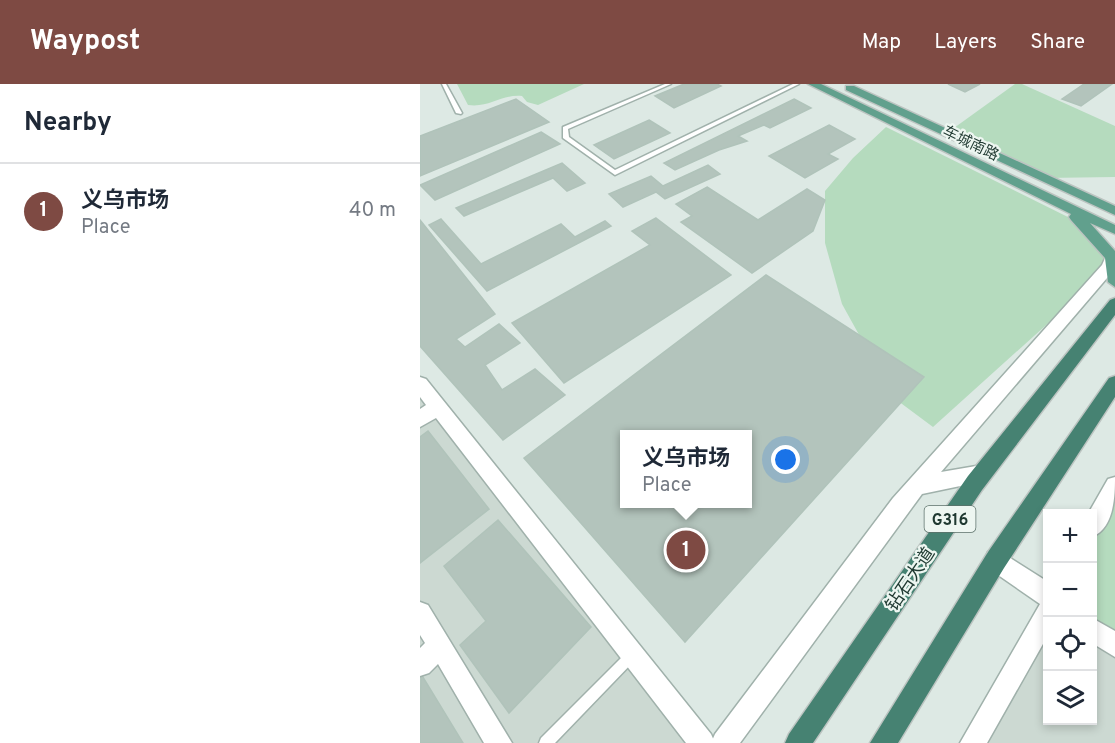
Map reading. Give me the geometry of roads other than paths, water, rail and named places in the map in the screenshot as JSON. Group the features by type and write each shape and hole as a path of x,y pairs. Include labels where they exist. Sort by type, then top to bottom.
{"highway":[{"name":"钻石大道","path":"798,743 982,474 1115,304"},
{"path":"883,743 996,560 1115,383"}],"main road":[{"name":"车城南路","path":"813,84 1115,230"},
{"name":"车城南路","path":"841,84 1115,211"},
{"path":"1092,200 1115,204"},
{"path":"1061,203 1096,237 1112,258 1115,282"}],"street":[{"path":"724,743 916,486 1108,267 1112,258"},
{"path":"420,384 429,413 633,655 702,743"},
{"path":"916,486 982,474"},
{"path":"1097,519 1115,486"},
{"path":"996,560 1043,593"},
{"path":"420,613 499,743"},
{"path":"973,743 1044,617"},
{"path":"1097,632 1115,645"},
{"path":"420,664 440,646"}],"lane":[{"path":"444,84 459,113"},
{"path":"669,84 564,128 566,138 615,173 797,84"},
{"path":"546,743 633,655"}],"place":[{"name":"义乌市场","path":"686,550"}]}
